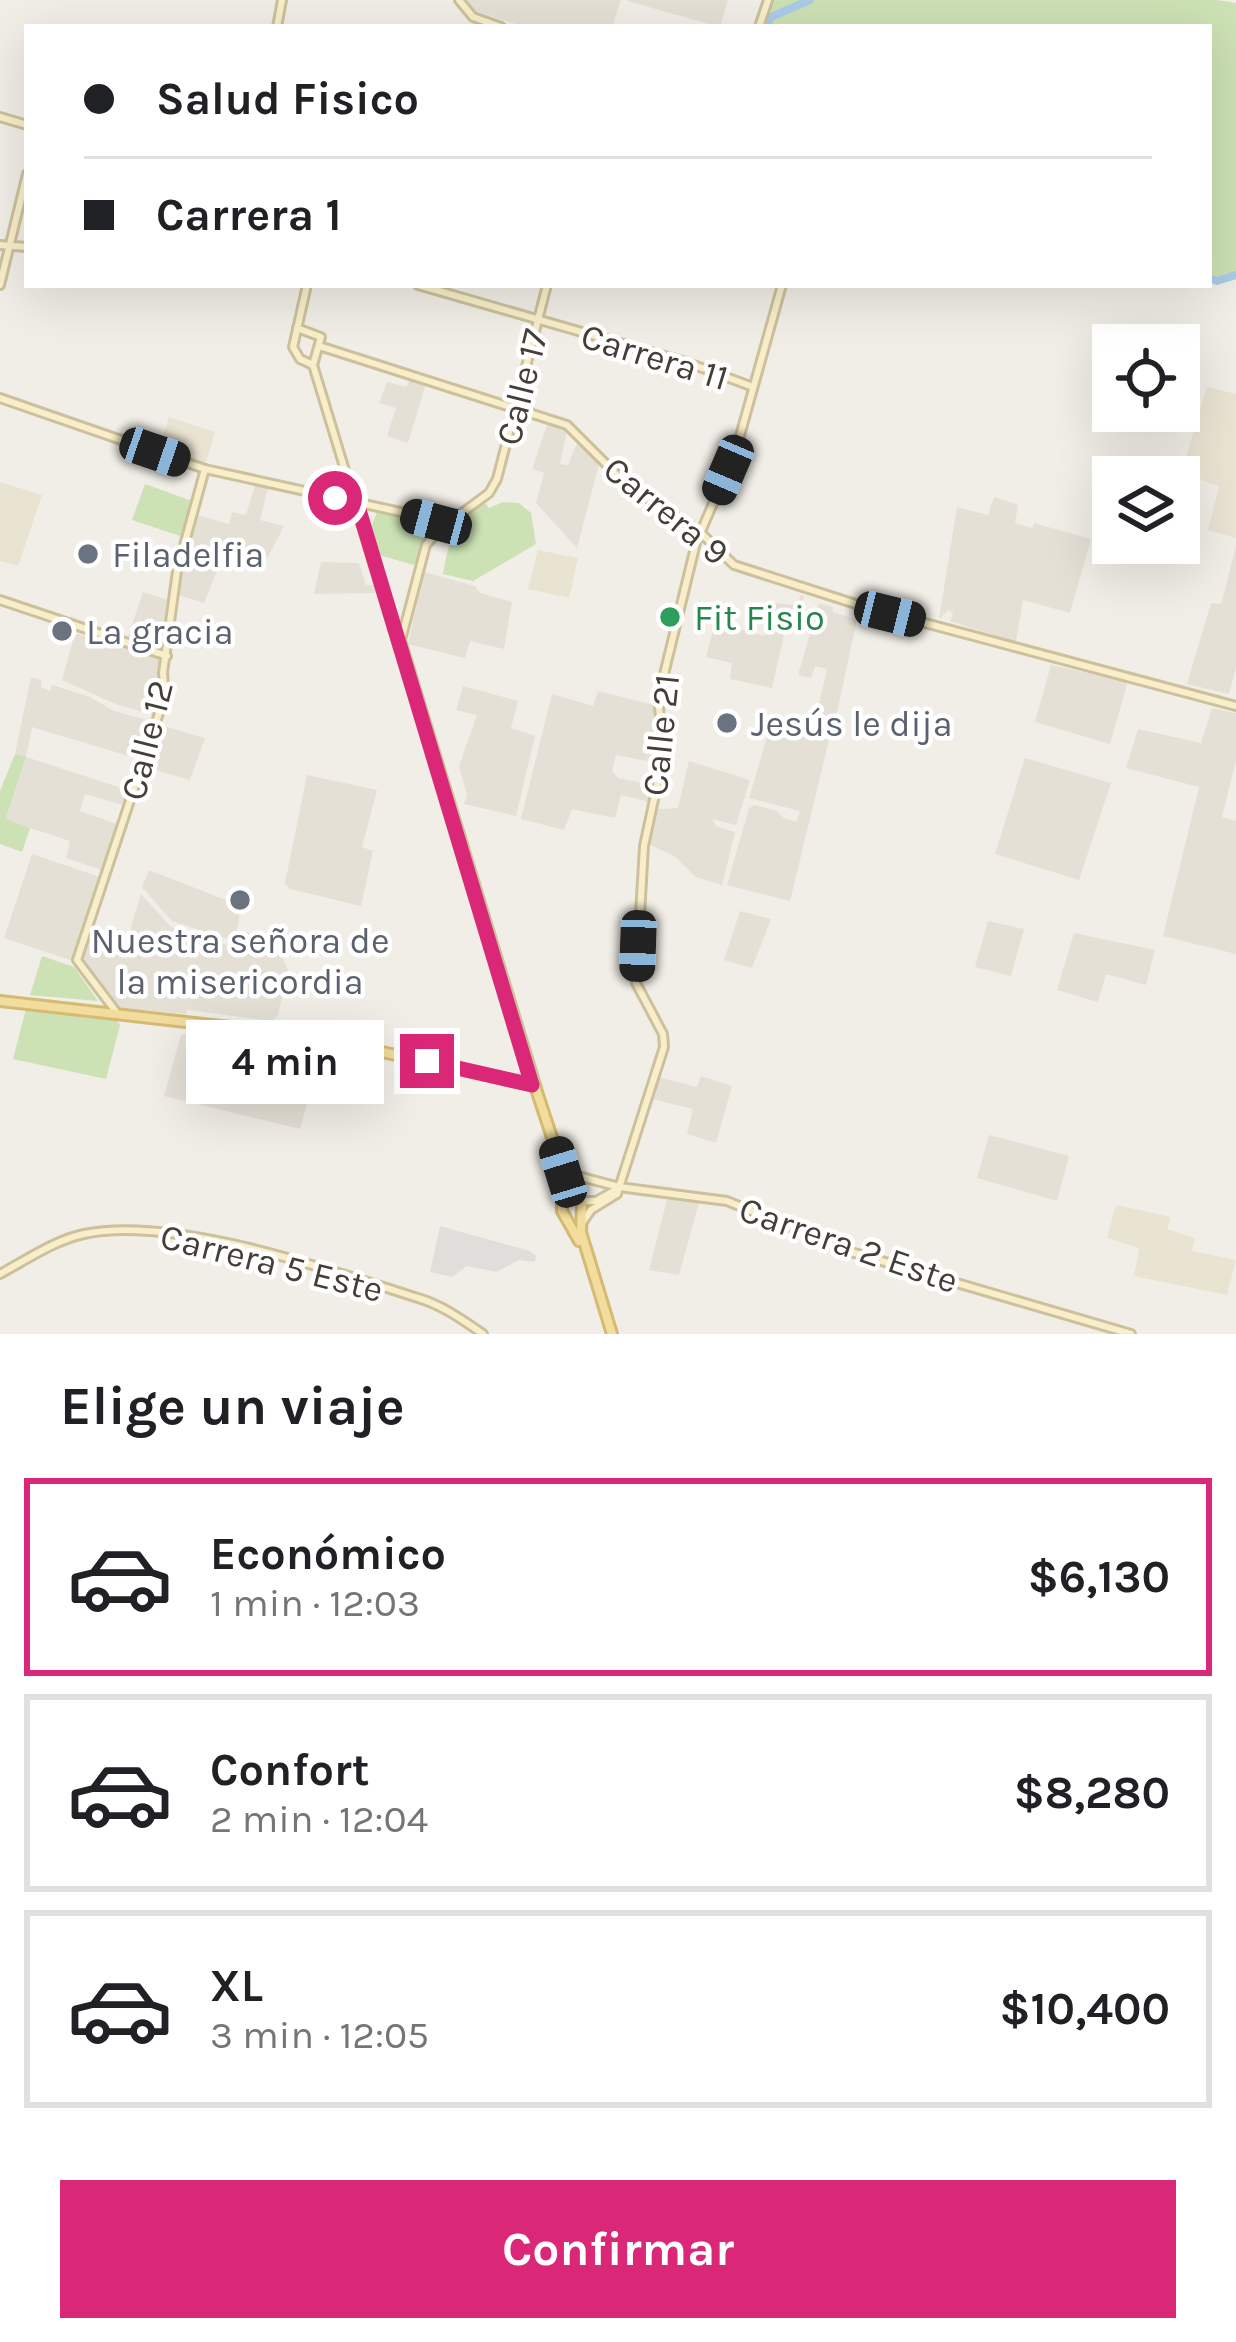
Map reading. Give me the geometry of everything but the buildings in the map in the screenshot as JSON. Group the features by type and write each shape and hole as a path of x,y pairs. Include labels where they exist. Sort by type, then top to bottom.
{"main road":[{"path":"0,1000 328,1040 535,1087"},
{"path":"535,1087 563,1172 583,1209 580,1222 610,1334"},
{"path":"535,1087 562,1184 562,1211 578,1236 610,1334"},
{"path":"563,1202 578,1200"},
{"path":"568,1218 580,1222"}],"street":[{"path":"459,0 473,17 493,24"},
{"path":"0,285 5,245 24,184"},
{"path":"307,288 295,352 314,365"},
{"name":"Carrera 11","path":"428,288 686,362 754,387"},
{"name":"Calle 17","path":"450,521 492,489 546,288"},
{"name":"Calle 21","path":"580,1222 613,1199 619,1187 664,1043 637,987 644,846 664,753 658,699 700,533 736,450 781,288"},
{"name":"Carrera 9","path":"297,328 320,341 571,427 626,484 700,533 730,563 1033,654 1236,706"},
{"path":"320,341 314,365 535,1087"},
{"path":"0,398 205,469 450,521"},
{"name":"Calle 12","path":"117,1013 77,960 162,707 179,561 205,469"},
{"path":"357,504 438,523 439,530"},
{"path":"450,521 421,556 403,648 535,1087"},
{"path":"0,600 167,656"},
{"path":"388,611 397,631 404,625"},
{"path":"96,1011 103,999"},
{"name":"Carrera 2 Este","path":"563,1172 619,1187 728,1201 851,1252 1131,1334"},
{"path":"605,1184 606,1197"},
{"path":"578,1200 606,1197 619,1187"},
{"name":"Carrera 5 Este","path":"0,1274 80,1235 149,1230 279,1258 409,1296 483,1334"}],"shaded area":[{"path":"466,0 621,0 613,24 516,24 475,11"},
{"path":"628,0 728,0 721,24 709,24"},
{"path":"410,379 426,384 408,443 387,436 396,408 379,403 387,382 407,387"},
{"path":"1207,387 1236,394 1236,538 1208,530 1219,486 1200,480 1200,456 1186,456 1193,432 1200,432"},
{"path":"169,417 215,432 205,465 158,450"},
{"path":"548,422 567,430 560,464 568,465 578,441 599,464 577,548 536,503 544,473 532,469"},
{"path":"0,482 42,495 18,566 0,561"},
{"path":"255,485 268,488 260,520 284,526 268,557 228,545 204,603 179,595 184,548 194,514 229,524 232,512 246,515"},
{"path":"994,497 1018,505 1015,523 1032,528 1034,523 1091,539 1070,613 1023,600 1016,642 950,621 953,614 949,610 939,619 957,507 988,515"},
{"path":"1236,546 1236,668 1229,694 1187,684 1211,603 1222,601"},
{"path":"538,550 578,558 569,598 528,589"},
{"path":"321,562 359,563 366,585 376,585 378,593 314,594"},
{"path":"424,572 512,602 504,649 470,641 465,658 408,644"},
{"path":"143,592 171,601 166,653 127,640"},
{"path":"801,595 799,610 790,608 772,688 730,679 732,663 706,657 715,622 764,636 775,603 797,605"},
{"path":"819,603 857,620 832,735 813,730 827,669 815,666 811,678 798,675"},
{"path":"75,633 163,660 163,694 156,716 62,680"},
{"path":"1051,665 1128,681 1110,744 1035,722"},
{"path":"31,677 50,691 52,685 154,722 148,739 139,737 132,757 32,727 26,757 131,791 126,806 85,794 80,811 119,825 102,870 66,858 70,841 6,820 26,758 15,754"},
{"path":"463,686 518,701 511,728 535,736 516,816 464,804 467,795 459,766 477,715 456,710"},
{"path":"598,691 654,705 658,763 616,755 612,771 618,778 653,785 650,802 621,795 615,818 572,809 564,830 521,819 552,694 593,706"},
{"path":"1212,708 1236,713 1236,760 1222,817 1236,821 1236,954 1163,936 1199,787 1126,768 1138,729 1201,743"},
{"path":"160,725 205,738 190,780 155,770 153,777 145,774"},
{"path":"770,727 829,740 790,901 727,885 749,808 755,805 777,811 796,822 800,811 749,798"},
{"path":"1025,758 1111,783 1079,880 995,854"},
{"path":"689,761 750,780 736,825 712,819 716,826 735,832 722,885 696,877 674,856 650,845 658,809 678,808"},
{"path":"307,775 377,790 362,847 373,851 361,906 290,889 285,883"},
{"path":"32,854 100,877 73,961 4,938"},
{"path":"149,870 241,906 237,930 265,937 263,947 279,951 288,970 278,1015 272,1021 187,1010 186,1014 117,1008 80,963 92,931 126,943 141,894 171,927 233,947 234,941 172,921 142,887"},
{"path":"740,911 771,919 752,968 724,960"},
{"path":"988,921 1024,929 1011,976 975,967"},
{"path":"1074,933 1155,950 1146,985 1106,974 1098,1002 1057,990"},
{"path":"198,1029 322,1049 300,1129 164,1096 181,1035"},
{"path":"701,1076 732,1086 716,1143 687,1134 693,1109 652,1099 659,1077 697,1087"},
{"path":"989,1135 1069,1156 1057,1201 977,1178"},
{"path":"668,1196 700,1199 679,1275 649,1270"},
{"path":"1116,1205 1171,1217 1167,1229 1195,1238 1192,1251 1236,1260 1227,1295 1134,1276 1139,1248 1107,1238"},
{"path":"440,1226 530,1251 535,1262 519,1260 496,1272 467,1266 452,1277 430,1272"}],"green space":[{"path":"768,0 1236,3 1236,275 1212,279 1212,24 760,24"},
{"path":"145,484 192,501 180,536 132,520"},
{"path":"503,502 519,503 531,513 536,544 473,581 443,574 460,525 485,503 489,508"},
{"path":"377,512 436,524 414,565 379,555 371,527"},
{"path":"15,754 26,757 6,819 30,828 22,852 0,844 0,791"},
{"path":"42,956 74,967 98,1001 30,995"},
{"path":"26,1009 114,1017 120,1025 106,1079 13,1059"}],"waterway":[{"path":"768,24 771,17 810,0"},
{"path":"1212,279 1236,275"}],"place":[{"name":"Filadelfia","path":"88,554"},
{"name":"Fit Fisio","path":"670,617"},
{"name":"La gracia","path":"62,631"},
{"name":"Jesús le dija","path":"727,723"},
{"name":"Nuestra señora de la misericordia","path":"240,900"}],"route":[{"path":"335,498 356,500 532,1085 427,1061"}]}
